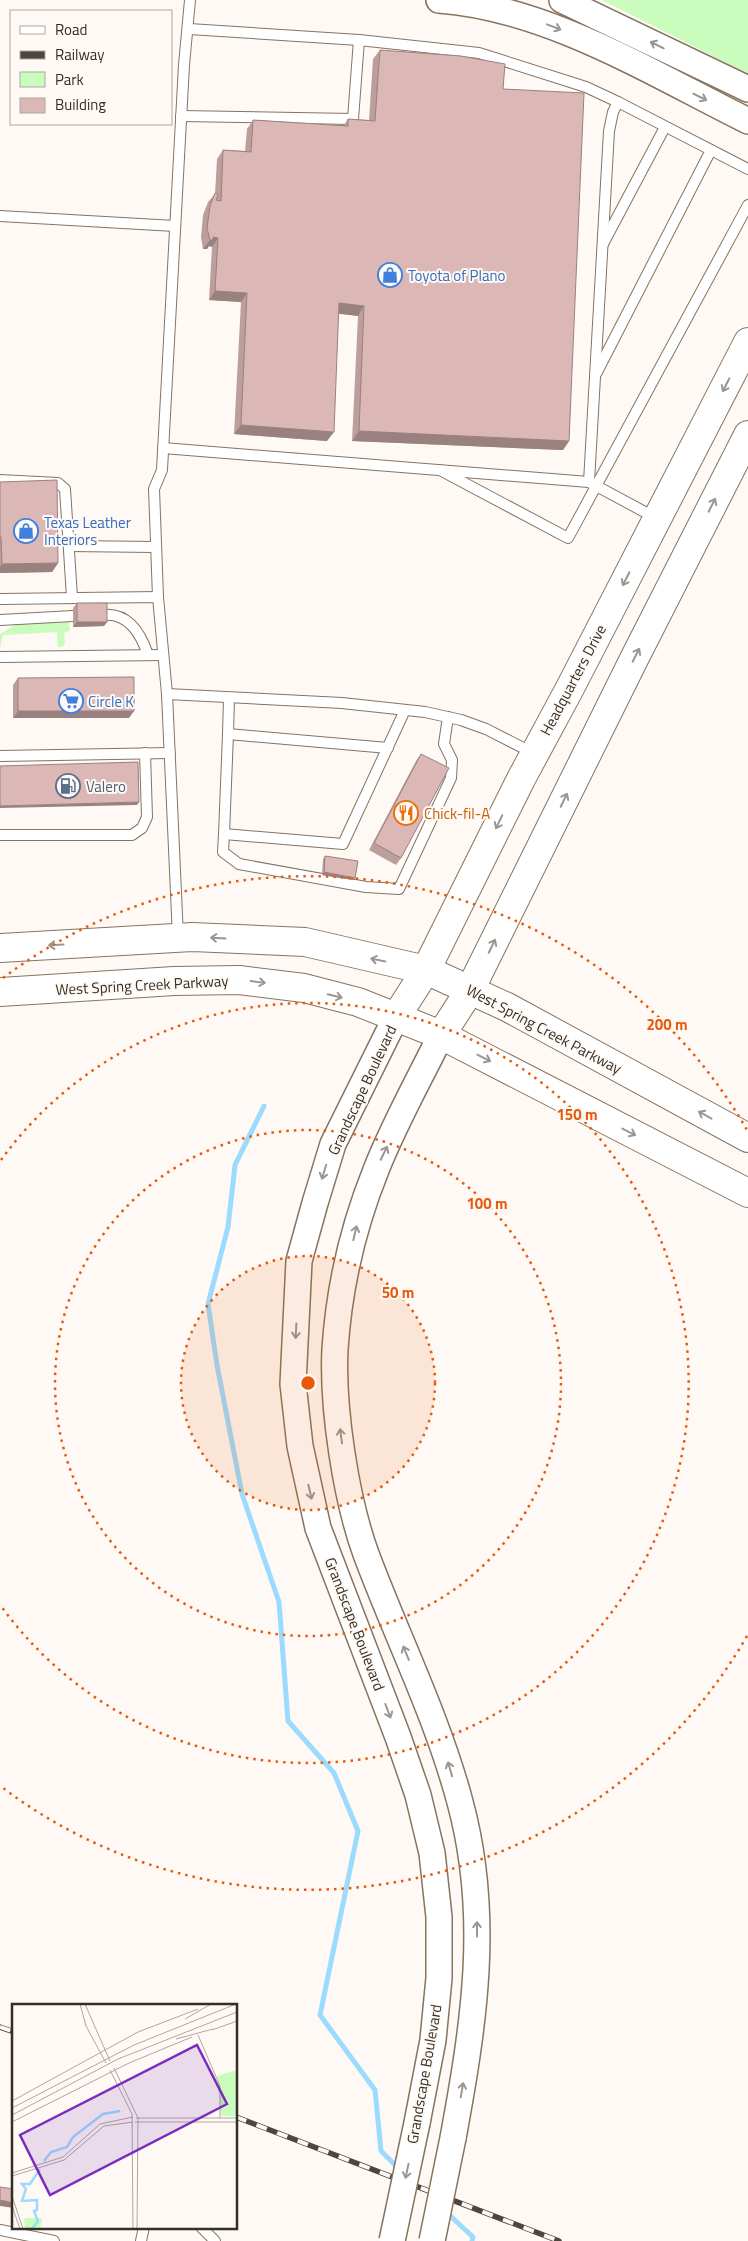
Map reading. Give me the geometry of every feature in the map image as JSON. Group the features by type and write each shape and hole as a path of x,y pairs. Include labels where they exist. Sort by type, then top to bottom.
{"main road":[{"name":"Headquarters Drive","path":"396,1017 426,970 534,754 748,342"},
{"path":"441,1035 470,990 748,434"},
{"path":"657,519 695,538"},
{"name":"West Spring Creek Parkway","path":"0,948 178,938 305,942 426,970 507,1007 748,1138"},
{"name":"West Spring Creek Parkway","path":"0,992 174,981 239,980 304,988 358,1002 441,1035 748,1193"}],"street":[{"path":"438,0 521,7 748,120"},
{"path":"562,0 748,89"},
{"name":"Grandscape Boulevard","path":"392,2241 433,2040 439,1978 439,1918 432,1853 418,1795 398,1736 318,1528 300,1446 293,1384 299,1260 333,1144 396,1017"},
{"path":"432,2241 470,2048 477,1985 477,1922 473,1864 460,1804 443,1745 365,1551 346,1474 337,1412 335,1350 343,1288 356,1227 376,1169 441,1035"},
{"path":"324,1545 361,1535"}],"lane":[{"path":"178,938 167,694 158,597 154,489 162,470 181,116 190,0"},
{"path":"189,29 359,40 479,53 586,86 748,168"},
{"path":"181,116 353,119 359,40"},
{"path":"593,484 594,378 601,247 609,131 613,112 618,102"},
{"path":"601,247 665,127"},
{"path":"594,378 711,150"},
{"path":"440,470 568,538 593,484 748,205"},
{"path":"0,216 175,226"},
{"path":"163,448 593,484 657,519"},
{"path":"0,480 58,483 65,489 72,598"},
{"path":"69,546 156,547"},
{"path":"0,600 158,597"},
{"path":"104,615 120,616 128,621 143,640 148,655"},
{"path":"0,620 73,616"},
{"path":"0,657 163,655"},
{"path":"167,694 342,703 448,717 486,729 534,754"},
{"path":"229,698 223,852 239,864 366,887 399,889 451,778 452,760 444,744 448,717"},
{"path":"224,834 344,844 405,710"},
{"path":"228,734 388,748"},
{"path":"0,835 132,834 142,828 147,816 145,753"},
{"path":"0,756 170,753"},
{"path":"141,2241 144,2228"},
{"path":"202,2228 215,2241"},
{"path":"0,2230 54,2241"}],"green space":[{"path":"602,0 748,0 748,74"},
{"path":"69,622 70,631 64,632 65,644 62,647 58,647 57,632 3,635 0,648 0,634 17,624"}],"building":[{"name":"Toyota of Plano","path":"380,50 461,56 505,64 503,89 584,93 569,441 359,431 364,306 339,303 334,432 241,425 247,293 215,291 218,238 213,237 213,240 210,240 207,228 210,206 215,193 218,195 216,200 221,201 223,150 251,152 253,120 348,126 348,119 375,121"},
{"name":"Texas Leather Interiors","path":"57,480 58,563 2,564 0,482"},
{"path":"77,603 107,603 107,622 77,622"},
{"name":"Circle K","path":"134,677 134,711 18,711 18,678"},
{"name":"Chick-fil-A","path":"421,754 449,768 401,858 374,843"},
{"name":"Valero","path":"138,762 139,802 0,806 0,766"},
{"path":"325,856 358,861 355,878 324,872"},
{"path":"0,2187 12,2189 12,2203 0,2200"}],"waterway":[{"path":"264,1106 235,1165 228,1227 208,1304 217,1365 242,1494 279,1602 288,1721 334,1773 358,1831 320,2015 375,2090 381,2151 399,2169"},
{"path":"446,2212 473,2237 472,2241"}],"railway":[{"path":"0,2027 12,2031"},
{"path":"238,2118 559,2241"}],"place":[{"name":"Toyota of Plano","path":"390,275"},
{"name":"Texas Leather Interiors","path":"26,531"},
{"name":"Circle K","path":"71,701"},
{"name":"Valero","path":"68,786"},
{"name":"Chick-fil-A","path":"406,813"}]}
